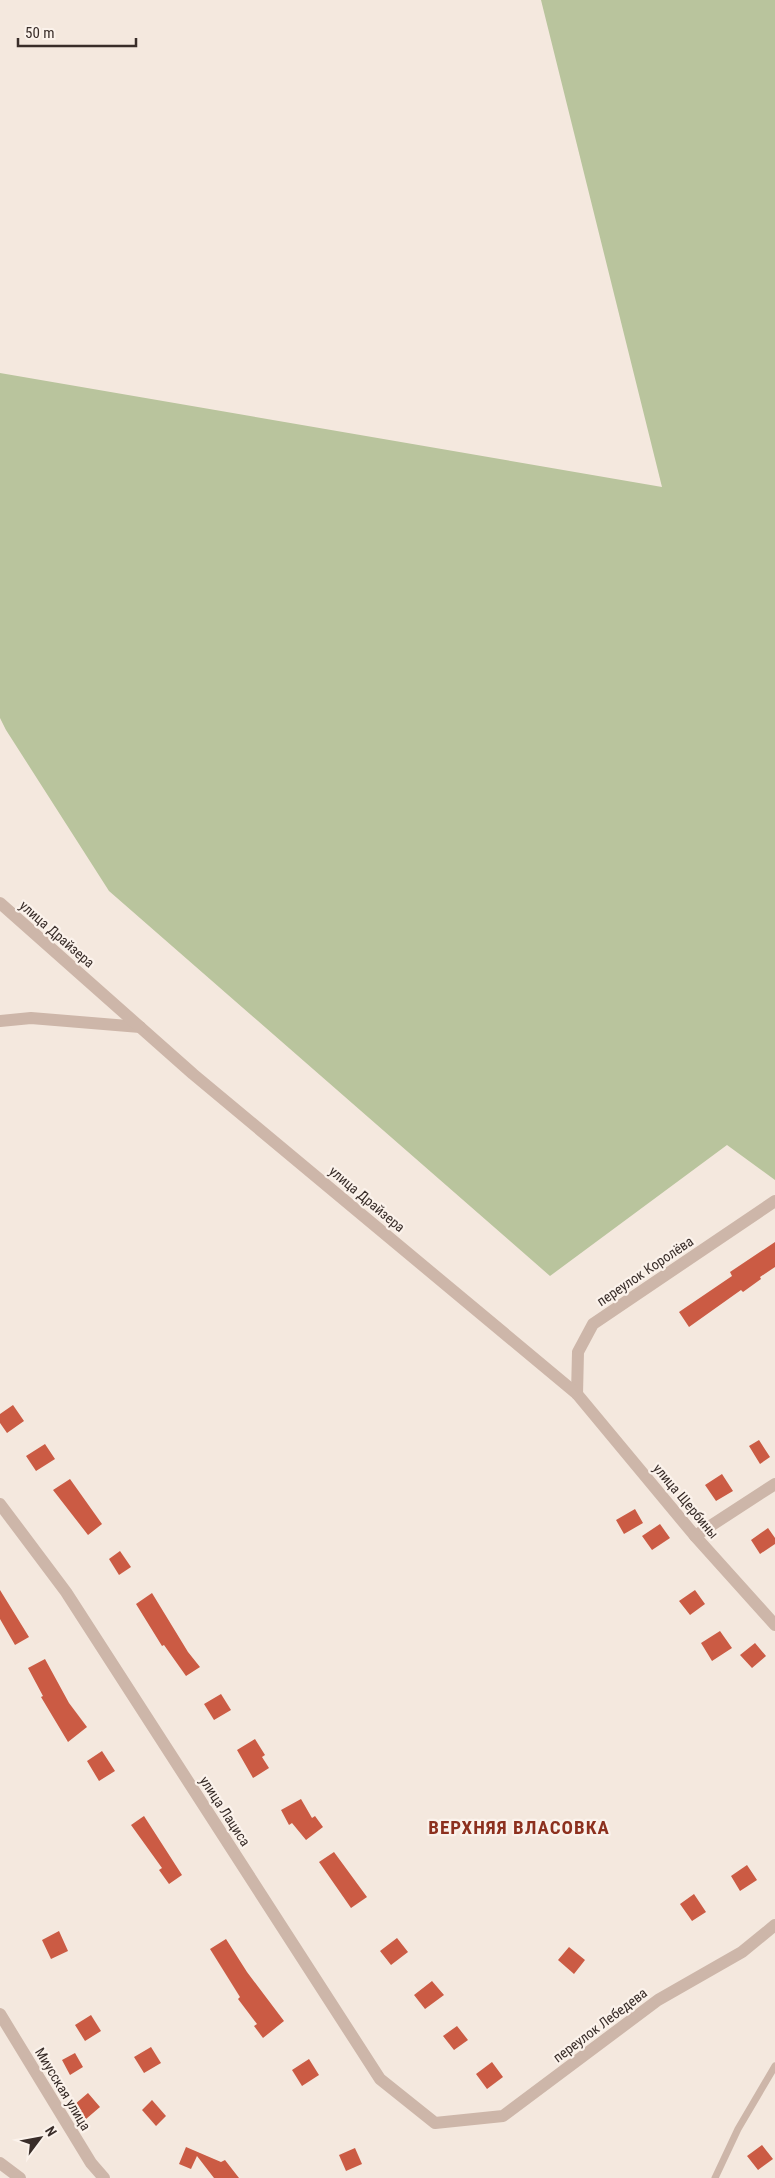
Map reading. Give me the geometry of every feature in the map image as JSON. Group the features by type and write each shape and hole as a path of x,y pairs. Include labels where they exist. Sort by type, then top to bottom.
{"street":[{"name":"улица Драйзера","path":"0,903 193,1074 577,1394"},
{"path":"0,1021 31,1018 140,1026"},
{"name":"переулок Королёва","path":"577,1394 578,1352 593,1324 775,1201"},
{"name":"улица Щербины","path":"577,1394 694,1536 775,1626"},
{"path":"694,1536 775,1484"},
{"name":"улица Лациса","path":"0,1504 66,1592 380,2079 436,2123"},
{"name":"переулок Лебедева","path":"436,2123 503,2116 658,2000 742,1952 775,1925"},
{"name":"Миусская улица","path":"0,2014 91,2163 104,2178"},
{"path":"0,2163 20,2178"}],"lane":[{"path":"715,2178 738,2129 775,2066"}],"green space":[{"path":"541,0 775,0 775,1180 727,1145 550,1276 109,891 0,718 0,373 662,487"}],"building":[{"path":"775,1242 775,1267 743,1292 741,1290 689,1327 679,1312 732,1276 730,1272"},
{"path":"13,1405 24,1421 7,1433 0,1423 0,1414"},
{"path":"759,1440 770,1457 760,1464 749,1446"},
{"path":"45,1444 55,1459 36,1471 26,1456"},
{"path":"722,1474 733,1491 716,1501 705,1485"},
{"path":"70,1479 102,1524 88,1535 53,1490"},
{"path":"635,1509 643,1523 624,1534 616,1520"},
{"path":"660,1524 670,1538 652,1550 642,1536"},
{"path":"768,1528 775,1538 775,1544 760,1554 751,1540"},
{"path":"120,1551 131,1567 119,1575 109,1559"},
{"path":"0,1590 29,1637 15,1645 0,1619"},
{"path":"695,1590 705,1604 690,1615 679,1601"},
{"path":"152,1593 188,1652 200,1667 186,1676 164,1645 162,1646 136,1604"},
{"path":"720,1631 732,1648 712,1661 701,1643"},
{"path":"755,1643 766,1656 752,1668 740,1655"},
{"path":"45,1659 69,1703 87,1727 68,1742 41,1697 43,1696 28,1668"},
{"path":"221,1694 231,1710 214,1720 204,1704"},
{"path":"255,1739 265,1755 262,1757 269,1768 253,1778 237,1750"},
{"path":"102,1751 115,1771 99,1781 87,1761"},
{"path":"301,1799 312,1818 315,1816 323,1827 306,1840 292,1823 289,1825 281,1810"},
{"path":"144,1816 182,1875 169,1884 159,1870 162,1868 131,1825"},
{"path":"334,1852 367,1897 351,1908 319,1862"},
{"path":"747,1865 757,1880 740,1891 731,1876"},
{"path":"694,1894 706,1912 692,1921 680,1904"},
{"path":"59,1931 68,1951 51,1959 42,1940"},
{"path":"397,1938 408,1952 391,1965 380,1951"},
{"path":"226,1939 247,1972 284,2021 263,2038 254,2026 257,2024 238,1999 240,1997 210,1949"},
{"path":"569,1947 585,1960 574,1974 558,1960"},
{"path":"432,1981 444,1995 425,2009 414,1995"},
{"path":"91,2015 101,2031 85,2041 75,2025"},
{"path":"457,2026 468,2040 454,2050 443,2036"},
{"path":"151,2047 161,2063 144,2073 134,2057"},
{"path":"75,2053 83,2067 70,2075 62,2060"},
{"path":"309,2059 319,2075 302,2086 292,2070"},
{"path":"492,2062 503,2077 487,2089 476,2074"},
{"path":"88,2093 100,2107 86,2119 74,2105"},
{"path":"152,2100 166,2116 156,2126 142,2110"},
{"path":"762,2145 773,2159 758,2170 747,2156"},
{"path":"186,2147 221,2162 225,2160 239,2178 214,2178 197,2156 191,2169 179,2164"},
{"path":"355,2148 362,2164 346,2171 339,2155"}],"district":[{"name":"ВЕРХНЯЯ ВЛАСОВКА","path":"519,1827"}]}
